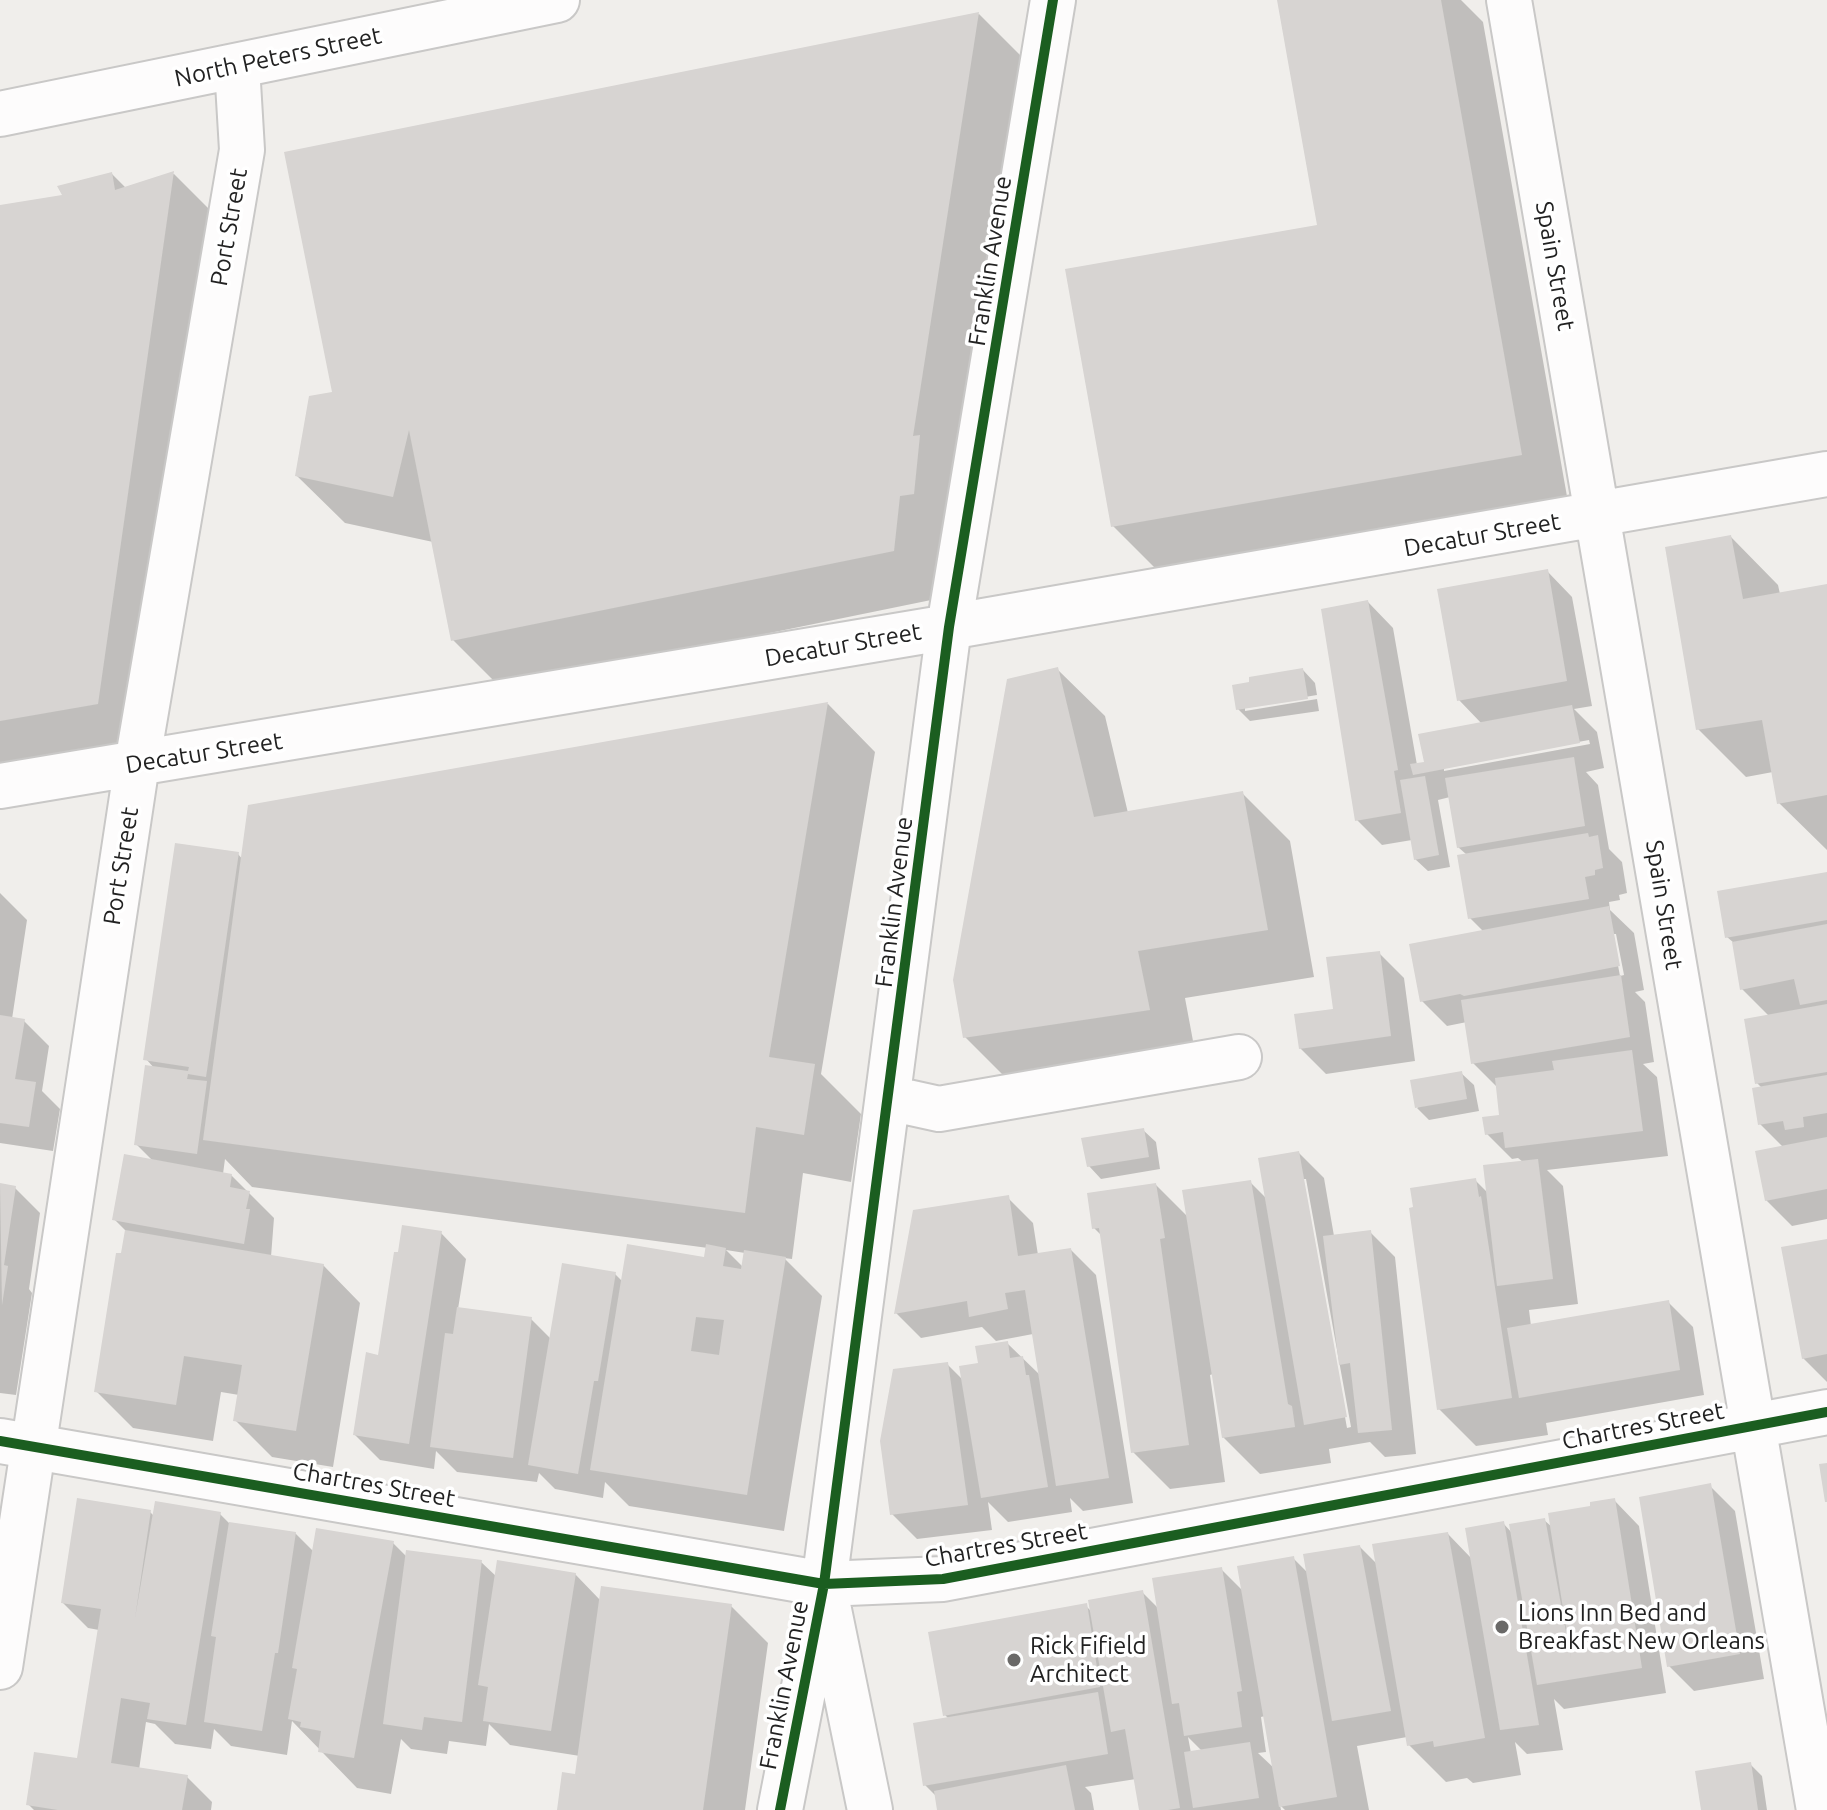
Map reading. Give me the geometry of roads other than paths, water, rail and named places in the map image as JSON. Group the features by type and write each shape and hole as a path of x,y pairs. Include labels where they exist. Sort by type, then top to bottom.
{"street":[{"name":"North Peters Street","path":"0,114 557,0"},
{"name":"Franklin Avenue","path":"780,1810 824,1584 949,627 1053,0"},
{"name":"Spain Street","path":"1509,0 1819,1810"},
{"name":"Port Street","path":"0,1667 16,1443 242,150 237,66"},
{"name":"Decatur Street","path":"0,786 949,627 1827,474"},
{"path":"889,1098 939,1109 1239,1057"},
{"name":"Chartres Street","path":"16,1443 824,1584 943,1579 1827,1412"},
{"path":"824,1584 870,1810"}],"place":[{"name":"Lions Inn Bed and Breakfast New Orleans","path":"1502,1627"},
{"name":"Rick Fifield Architect","path":"1014,1660"}]}
